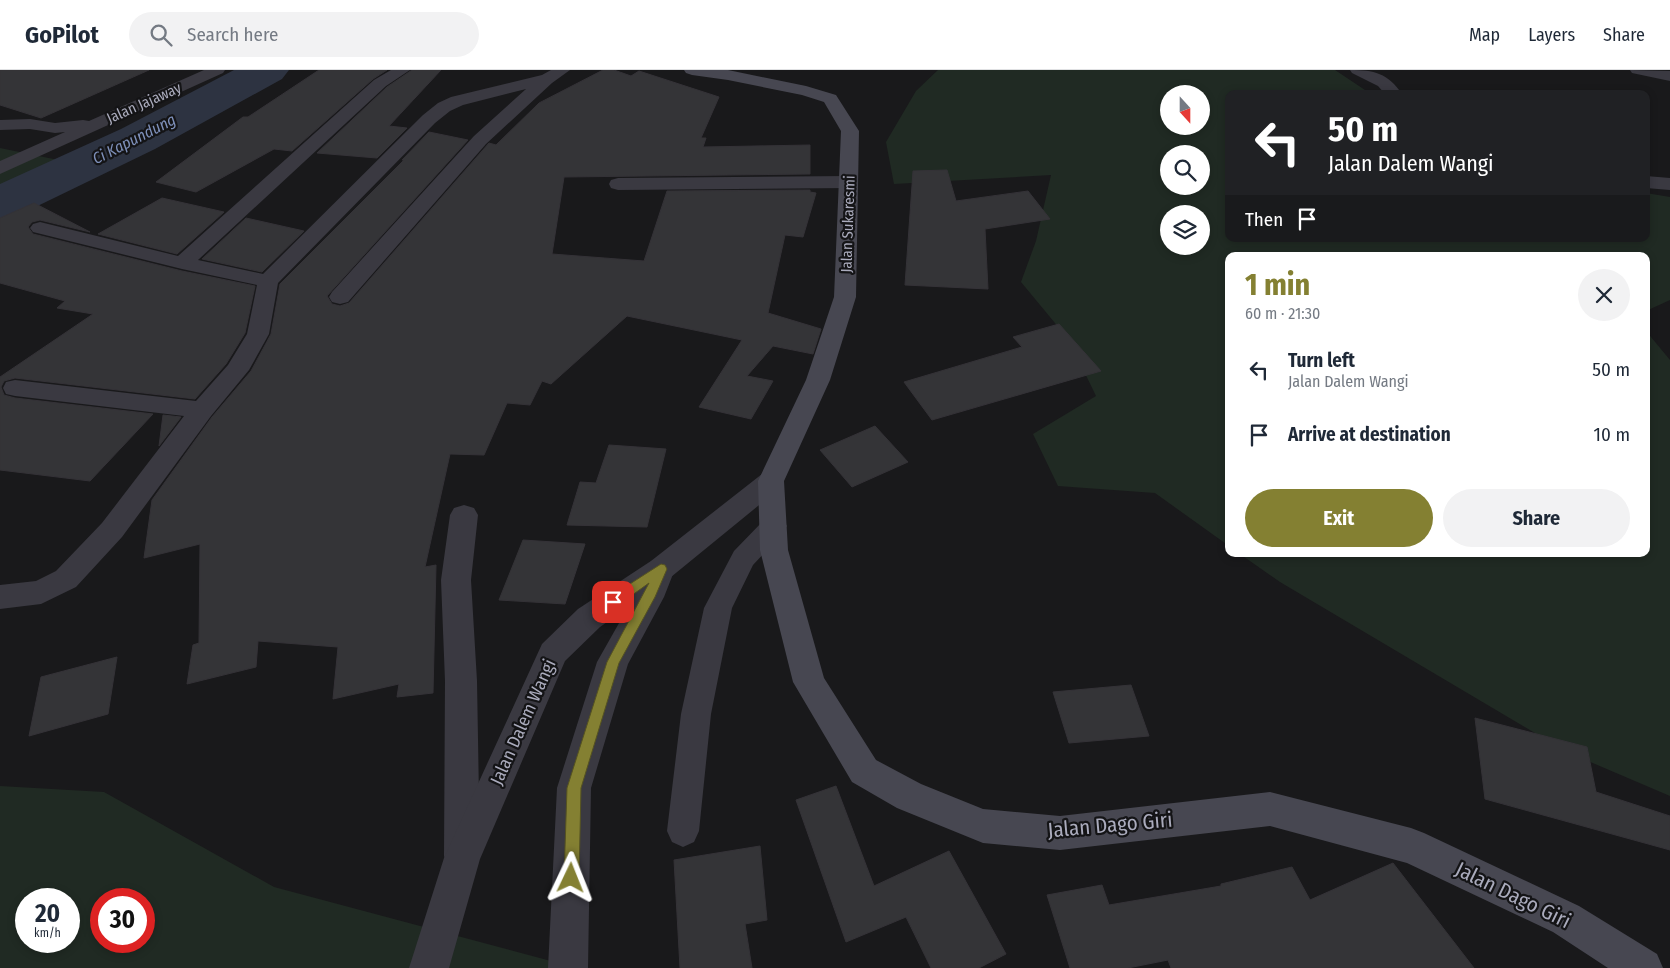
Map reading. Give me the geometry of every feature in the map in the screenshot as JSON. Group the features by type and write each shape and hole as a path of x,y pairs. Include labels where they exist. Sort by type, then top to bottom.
{"main road":[{"name":"Jalan Sukaresmi","path":"692,70 728,75 806,91 830,99 850,131 845,297 818,380 771,481"},
{"name":"Jalan Dago Giri","path":"771,481 774,550 809,682 864,771 909,796 983,826 1060,833 1270,809 1411,846 1566,919 1643,968"}],"street":[{"path":"180,70 199,78"},
{"name":"Jalan Jajaway","path":"0,168 217,70"},
{"path":"182,263 380,84 402,70"},
{"path":"1358,70 1384,83 1390,90"},
{"path":"1638,70 1670,76"},
{"path":"0,597 41,592 66,579 112,530 202,410 237,370 258,334 268,281 429,119 444,107 457,100 555,74"},
{"path":"340,297 480,140 555,74"},
{"path":"0,125 30,124 55,128 98,123"},
{"path":"618,184 849,182"},
{"path":"1650,182 1670,184"},
{"path":"40,228 182,263 268,281"},
{"path":"14,388 202,410"},
{"name":"Jalan Dalem Wangi","path":"429,968 462,858 553,653 588,618 661,569 771,481"},
{"path":"462,858 461,681 456,580 464,515"},
{"path":"568,968 574,788 613,662 649,597 661,569"}],"lane":[{"path":"683,831 696,714 718,608 743,558 774,526"}],"shaded area":[{"path":"938,70 1335,70 1365,90 1225,90 1225,242 1650,242 1650,194 1670,197 1670,300 1650,309 1650,252 1225,252 1225,543 1155,493 1058,486 1033,434 1096,396 1069,340 1021,282 1036,241 1051,175 894,184 886,142 916,91"},
{"path":"0,148 97,168 0,209"},
{"path":"1650,336 1670,360 1670,796 1567,752 1280,582 1244,557 1650,557"},
{"path":"0,786 104,792 274,887 577,968 0,968"}],"building":[{"path":"0,70 149,70 41,118 0,105"},
{"path":"319,70 387,70 373,79 292,151 274,149 196,192 156,182 243,117 248,117"},
{"path":"412,70 441,70 389,126 407,128 377,158 317,153 387,87"},
{"path":"603,70 614,70 631,76 639,71 719,97 701,138 706,138 703,147 810,145 810,174 564,177 552,254 644,261 667,191 810,190 810,192 816,193 803,237 785,235 768,313 821,329 813,354 773,346 747,376 773,381 751,419 699,407 742,340 627,316 551,384 542,381 530,405 507,403 484,455 450,454 425,567 436,565 433,693 397,697 399,684 333,699 338,647 258,641 256,667 187,684 193,645 199,643 200,544 144,558 152,500 212,417 251,371 271,334 280,284 404,160 402,160 429,132 468,140 327,296 332,304 340,306 349,303 489,143 496,145 539,103"},
{"path":"947,170 956,201 1028,191 1050,219 985,229 988,289 905,285 913,171"},
{"path":"162,198 224,212 177,254 98,234"},
{"path":"34,203 90,232 40,220 32,222 28,227 33,234 182,271 255,286 245,333 226,364 195,399 15,378 4,381 1,387 4,395 15,398 153,414 90,481 0,470 0,377 93,314 57,308 65,301 0,283 0,218"},
{"path":"246,218 304,231 262,272 202,259"},
{"path":"1059,324 1101,371 932,420 904,382 1022,347 1013,337"},
{"path":"163,415 181,417 159,446"},
{"path":"875,426 908,462 852,487 820,450"},
{"path":"609,445 666,449 647,527 567,525 580,482 596,483"},
{"path":"523,540 585,544 565,604 499,600"},
{"path":"117,657 108,714 29,736 41,677"},
{"path":"1131,685 1149,736 1069,743 1053,692"},
{"path":"1475,718 1587,747 1596,792 1670,816 1670,850 1485,799"},
{"path":"836,786 874,886 949,851 1006,954 979,968 931,968 906,917 846,942 796,800"},
{"path":"760,846 767,920 745,924 752,968 680,968 674,860"},
{"path":"1393,863 1474,968 1171,968 1168,960 1128,968 1070,968 1047,895 1102,885 1109,905 1221,886 1221,884 1292,867 1310,900"}],"waterway":[{"name":"Ci Kapundung","path":"0,204 138,139 267,70"}],"route":[{"path":"571,878 574,788 613,662 649,597 661,569 613,602"}]}
